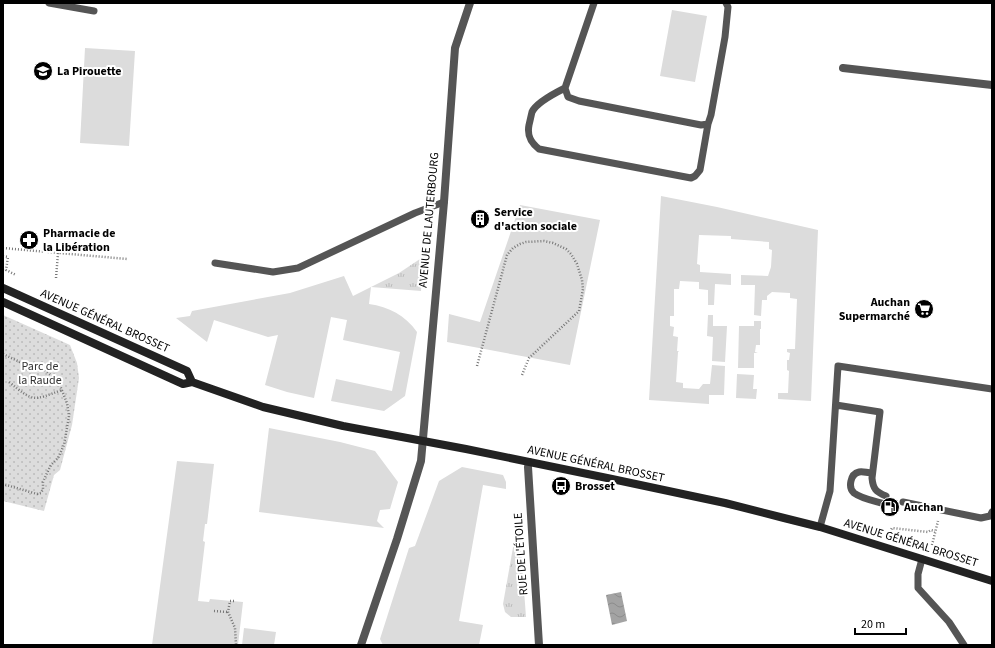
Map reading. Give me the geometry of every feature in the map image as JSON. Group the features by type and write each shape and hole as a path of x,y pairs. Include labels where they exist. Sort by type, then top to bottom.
{"main road":[{"name":"AVENUE GÉNÉRAL BROSSET","path":"3,288 187,371 192,382"},
{"name":"AVENUE GÉNÉRAL BROSSET","path":"3,302 177,382 183,384 192,382 263,407 343,426 528,462 725,503 820,527 992,581"}],"street":[{"name":"AVENUE DE LAUTERBOURG","path":"361,645 397,539 421,461 444,202 455,48 470,3"},
{"path":"843,68 992,85"},
{"name":"RUE DE L'ÉTOILE","path":"528,462 539,645"}],"lane":[{"path":"49,3 94,11"},
{"path":"594,3 564,88 543,101 532,111 528,129 528,135 532,144 538,149 682,178 691,178 700,170 725,36 728,7 726,3"},
{"path":"564,88 568,98 579,101 701,125 708,124"},
{"path":"215,263 273,272 298,268 415,213 444,202"},
{"path":"820,527 830,491 838,366 992,389"},
{"path":"836,405 880,412 872,476 873,486 877,493 886,496"},
{"path":"872,476 860,471 852,478 850,486 853,492 885,504"},
{"path":"903,502 981,518 990,516 992,512"},
{"path":"922,559 918,574 918,588 949,622 964,645"}],"path":[{"path":"477,366 508,255 513,248 520,244 544,241 560,246 566,250 577,264 583,288 579,311 528,358 522,375"},
{"path":"3,248 126,259"},
{"path":"56,278 58,253"},
{"path":"3,256 8,257 6,270 16,275"},
{"path":"3,354 20,362 36,366 44,370 59,384 70,416 64,445 58,458 51,465 46,475 41,493 37,494 3,484"},
{"path":"9,382 32,398 39,398 62,390"},
{"path":"890,532 892,528 928,532 931,530 935,531 932,545"},
{"path":"234,601 230,601 228,612 235,628 236,645"},
{"path":"214,611 228,612"}],"green space":[{"path":"672,10 707,16 695,82 660,76"},
{"path":"85,48 135,51 129,146 80,143"},
{"path":"661,196 818,230 811,401 778,399 778,393 788,393 789,371 787,370 787,360 789,360 790,353 787,352 787,349 795,349 797,299 790,298 790,293 772,292 767,296 767,300 762,300 761,316 754,315 755,285 741,285 741,275 768,276 771,267 772,250 769,249 769,242 731,239 731,236 699,235 697,264 700,265 700,272 731,274 731,285 715,284 714,305 708,305 708,290 699,289 699,282 680,281 679,289 674,289 674,316 670,316 670,326 674,327 673,336 678,337 677,351 679,351 676,382 683,383 683,388 699,389 703,384 710,384 712,365 725,366 724,395 709,395 709,404 649,400"},
{"path":"520,205 600,220 570,365 447,342 449,314 480,322"},
{"path":"423,257 421,291 371,287 399,273"},
{"path":"344,276 353,296 371,287 369,304 383,307 402,316 417,332 405,396 384,411 331,401 336,379 392,391 400,352 343,340 347,320 331,317 314,398 265,385 278,335 268,337 214,320 207,342 176,318 190,316 192,311 290,293"},
{"name":"Parc de la Raude","path":"3,315 70,345 77,363 79,378 72,425 60,470 54,475 44,511 3,501"},
{"path":"708,315 713,315 713,326 727,326 725,362 712,361 713,337 707,336"},
{"path":"754,321 761,321 761,329 760,345 756,345 755,352 758,353 754,353 754,368 738,368 739,326 754,326"},
{"path":"737,374 754,375 753,389 757,389 756,399 736,398"},
{"path":"269,428 340,442 375,451 398,482 390,509 380,510 377,521 384,528 259,512"},
{"path":"177,461 214,464 207,524 205,524 203,541 205,542 198,601 209,602 210,599 243,602 238,645 152,645"},
{"path":"462,467 503,475 506,482 506,489 483,485 459,621 483,625 479,645 383,645 380,639 409,548 415,546 439,481"},
{"path":"519,523 526,617 511,617 505,612 503,604 517,525"},
{"path":"244,628 276,632 274,645 242,645"}],"water":[{"path":"621,592 627,621 612,625 606,595"}],"place":[{"name":"La Pirouette","path":"43,71"},
{"name":"Service d'action sociale","path":"480,219"},
{"name":"Pharmacie de la Libération","path":"29,240"},
{"name":"Auchan Supermarché","path":"924,309"},
{"name":"Brosset","path":"561,486"},
{"name":"Auchan","path":"890,507"}]}
